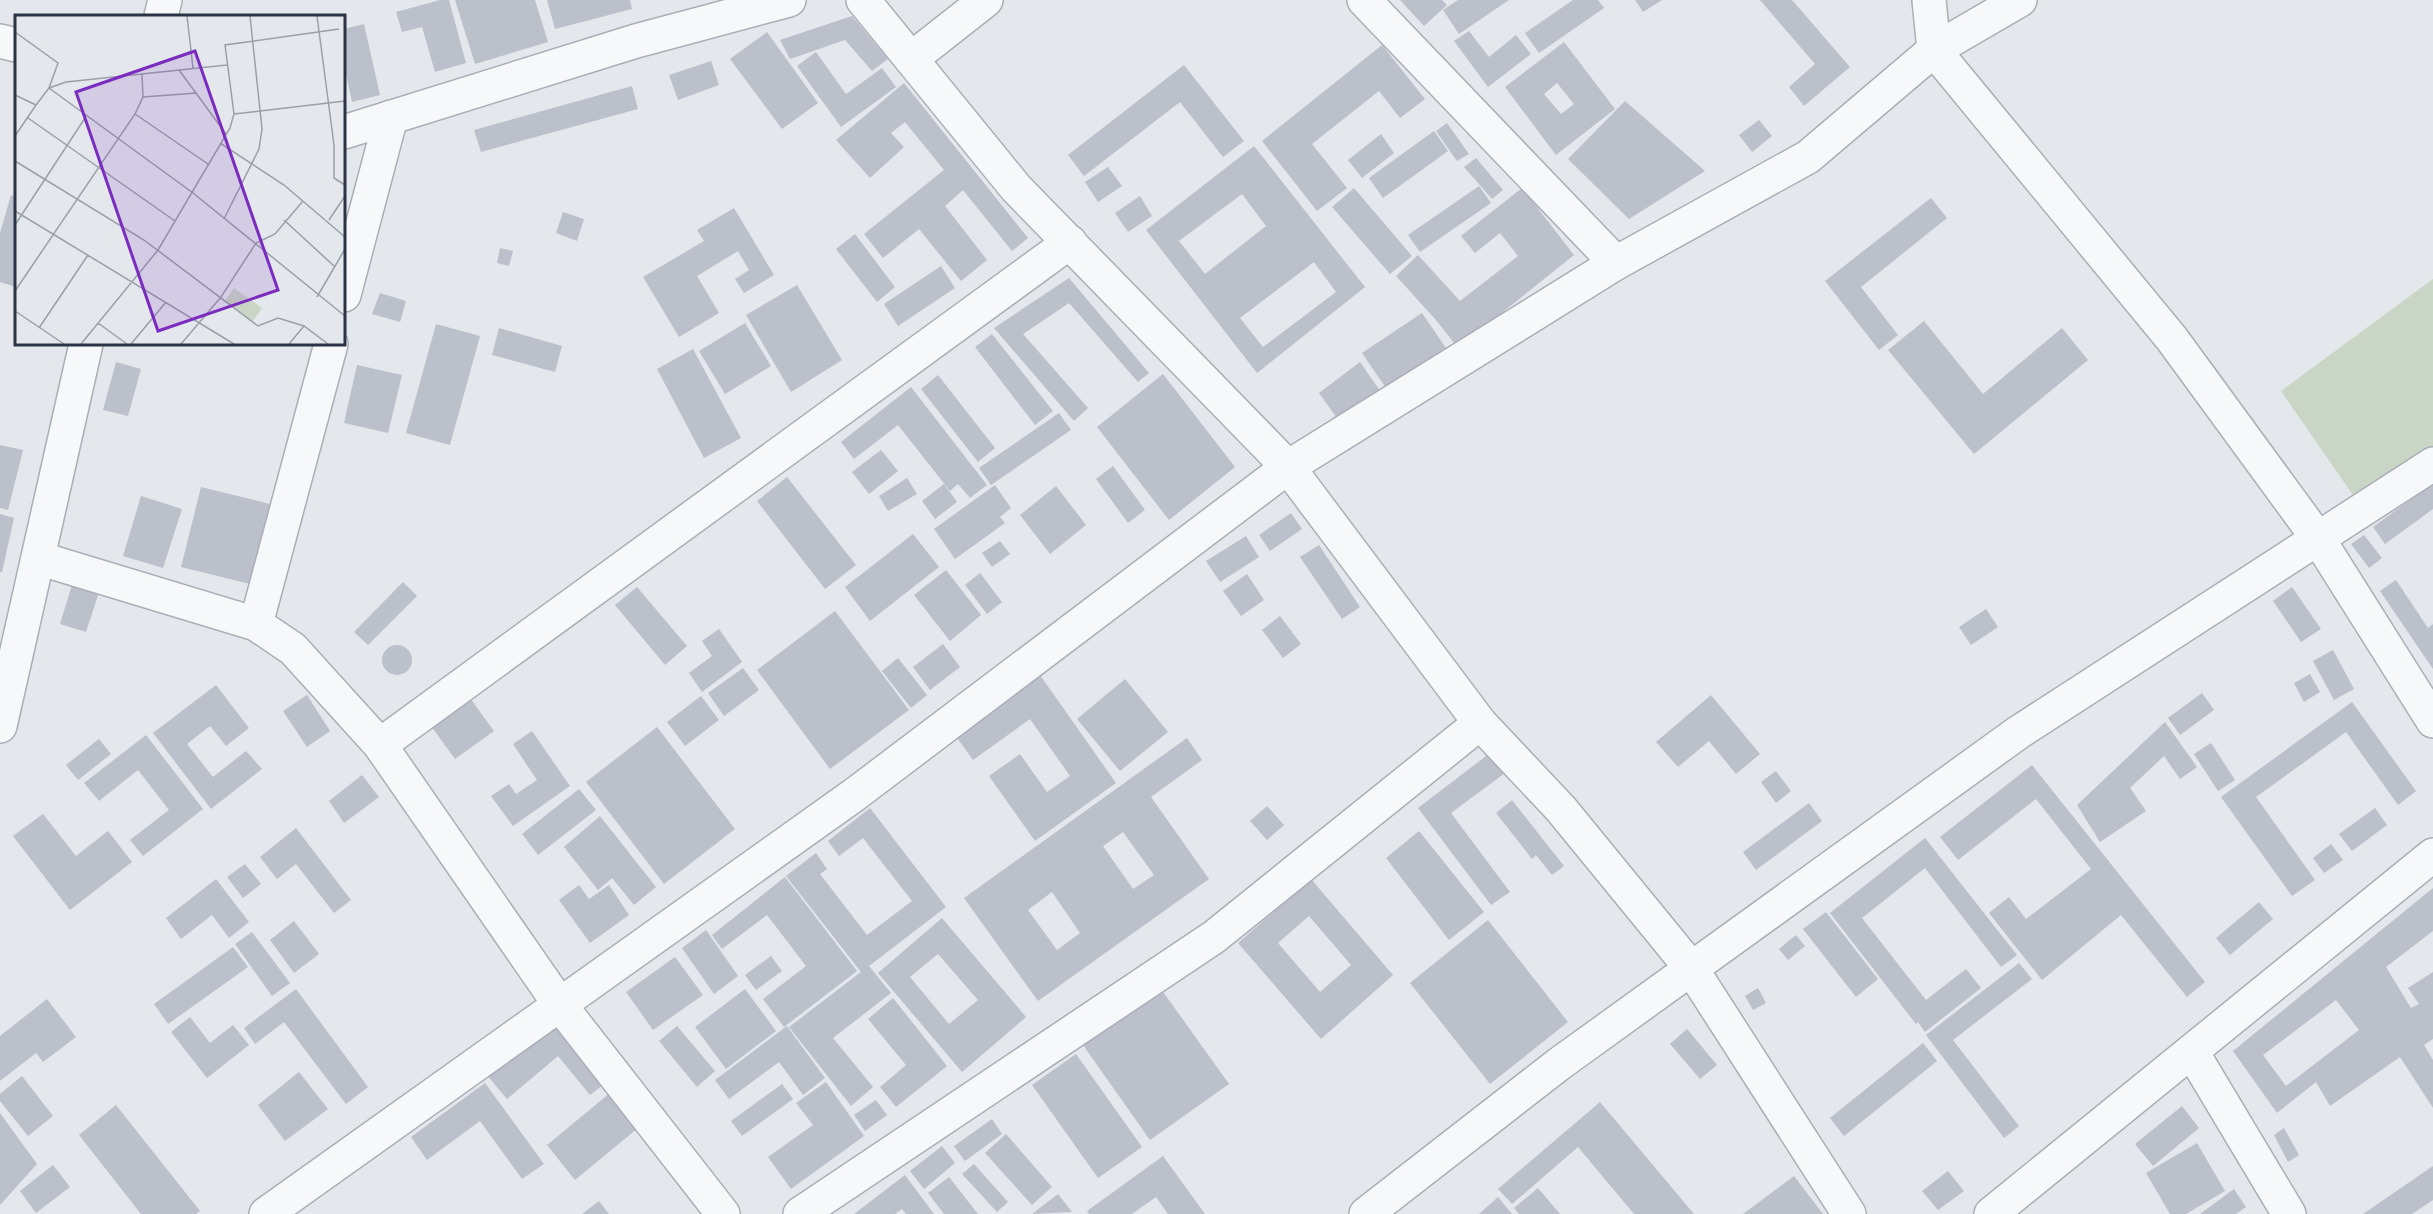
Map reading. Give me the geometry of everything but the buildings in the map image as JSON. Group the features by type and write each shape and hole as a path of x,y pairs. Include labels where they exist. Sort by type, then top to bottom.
{"street":[{"path":"161,15 165,0"},
{"path":"345,132 636,41 789,0"},
{"path":"863,0 1016,188 1288,467 1480,723 1561,809 1691,968 1849,1214"},
{"path":"911,58 986,0"},
{"path":"1364,0 1616,263"},
{"path":"1929,0 1934,50 2172,339 2319,540 2433,721"},
{"path":"266,1214 854,795 1288,467 1616,263 1808,157 1934,50 2020,0"},
{"path":"0,41 15,45"},
{"path":"345,291 391,117"},
{"path":"380,745 1070,242"},
{"path":"0,726 86,345"},
{"path":"256,624 331,345"},
{"path":"1366,1214 1559,1064 2019,732 2319,540 2433,464"},
{"path":"38,558 256,624 293,649 380,745 560,1005 723,1214"},
{"path":"800,1214 1214,937 1480,723"},
{"path":"1991,1214 2433,855"},
{"path":"2192,1053 2289,1214"}],"green space":[{"path":"2433,279 2433,465 2366,514 2281,391"}]}
